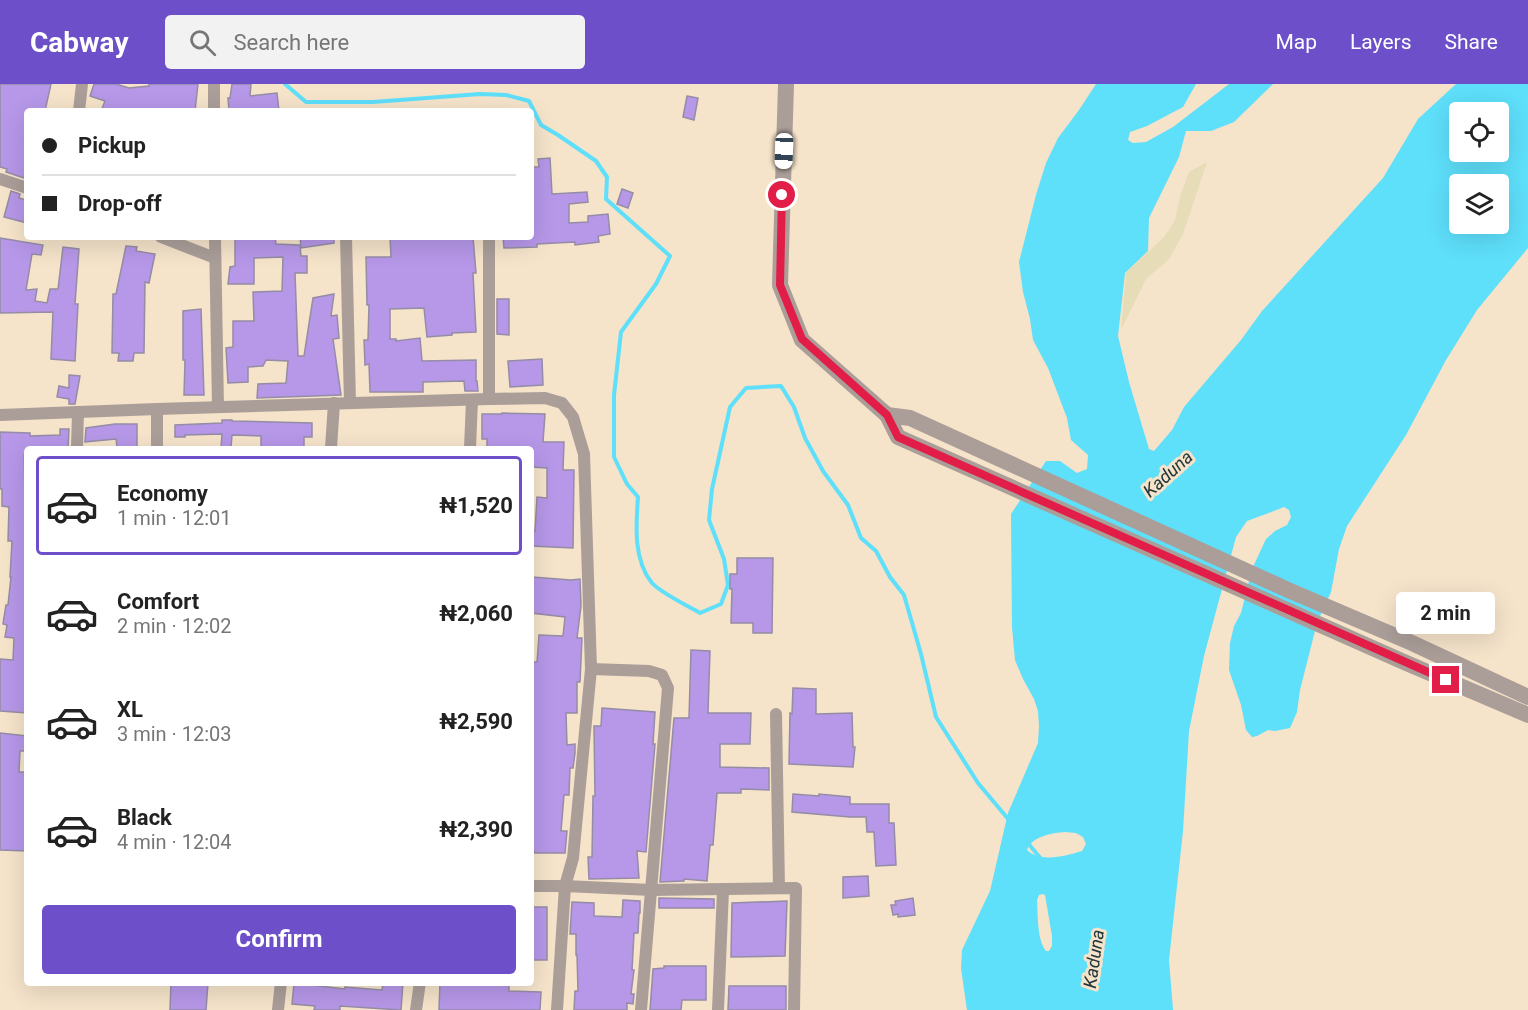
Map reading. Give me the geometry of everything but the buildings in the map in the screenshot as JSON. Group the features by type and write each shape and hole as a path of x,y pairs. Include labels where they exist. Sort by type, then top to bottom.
{"street":[{"path":"79,108 82,84"},
{"path":"214,84 214,108"},
{"path":"786,84 780,285 802,339 887,415 898,437 1528,715"},
{"path":"0,179 24,187"},
{"path":"168,240 215,258"},
{"path":"215,240 218,407"},
{"path":"346,240 350,403"},
{"path":"489,240 489,399"},
{"path":"0,415 489,399 545,398 562,403 573,417 584,454 591,669 573,858 565,886 557,1010"},
{"path":"470,446 472,400"},
{"path":"331,446 334,403"},
{"path":"157,409 158,446"},
{"path":"77,446 78,412"},
{"path":"887,415 910,418 1528,697"},
{"path":"591,669 649,671 662,675 668,687 641,1010"},
{"path":"776,714 779,888"},
{"path":"534,886 651,890 796,888 794,1010"},
{"path":"718,1010 723,890"},
{"path":"278,1010 281,986"},
{"path":"416,1010 419,986"}],"sand":[{"path":"1207,162 1183,234 1169,259 1146,279 1121,330 1126,273 1165,236 1175,220 1189,172"}],"water":[{"name":"Kaduna","path":"1096,84 1196,84 1183,107 1147,126 1130,132 1128,140 1133,143 1146,142 1173,127 1229,84 1273,84 1234,122 1211,131 1186,131 1179,157 1149,218 1148,251 1125,273 1118,336 1149,449 1154,451 1172,430 1184,407 1241,340 1262,311 1383,178 1418,119 1456,84 1528,84 1528,248 1477,310 1446,360 1406,435 1347,526 1339,549 1331,592 1317,623 1300,690 1297,712 1290,728 1268,730 1252,737 1246,730 1241,705 1229,670 1230,643 1234,626 1241,613 1252,569 1266,539 1287,525 1291,517 1289,510 1284,507 1247,521 1236,537 1204,656 1189,731 1183,831 1169,960 1173,1010 967,1010 961,968 962,950 990,891 1008,813 1038,743 1038,711 1015,660 1012,627 1011,514 1046,461 1060,461 1077,473 1087,469 1088,455 1071,440 1067,418 1048,368 1033,340 1019,262 1046,163 1058,138","holes":["1065,832 1076,833 1083,837 1086,844 1082,851 1046,857 1032,854 1027,850 1038,838","1043,894 1052,936 1052,946 1049,951 1046,951 1043,946 1039,934 1037,900 1039,895"]}],"waterway":[{"path":"285,84 306,102 373,102 480,94 506,95 529,101 532,108"},
{"path":"534,111 541,125 596,161 607,177 606,199 670,256 656,284 621,332 614,395 614,457 627,484 638,497 637,542 642,564 652,583 700,613 721,604 728,585 724,559 709,520 712,489 730,407 746,388 781,386 794,407 805,438 823,471 848,505 861,538 876,551 890,577 904,595 936,717 978,783 1009,820"},
{"path":"1027,842 1042,860"}],"route":[{"path":"782,195 780,285 802,339 887,415 898,437 1446,680"}]}
